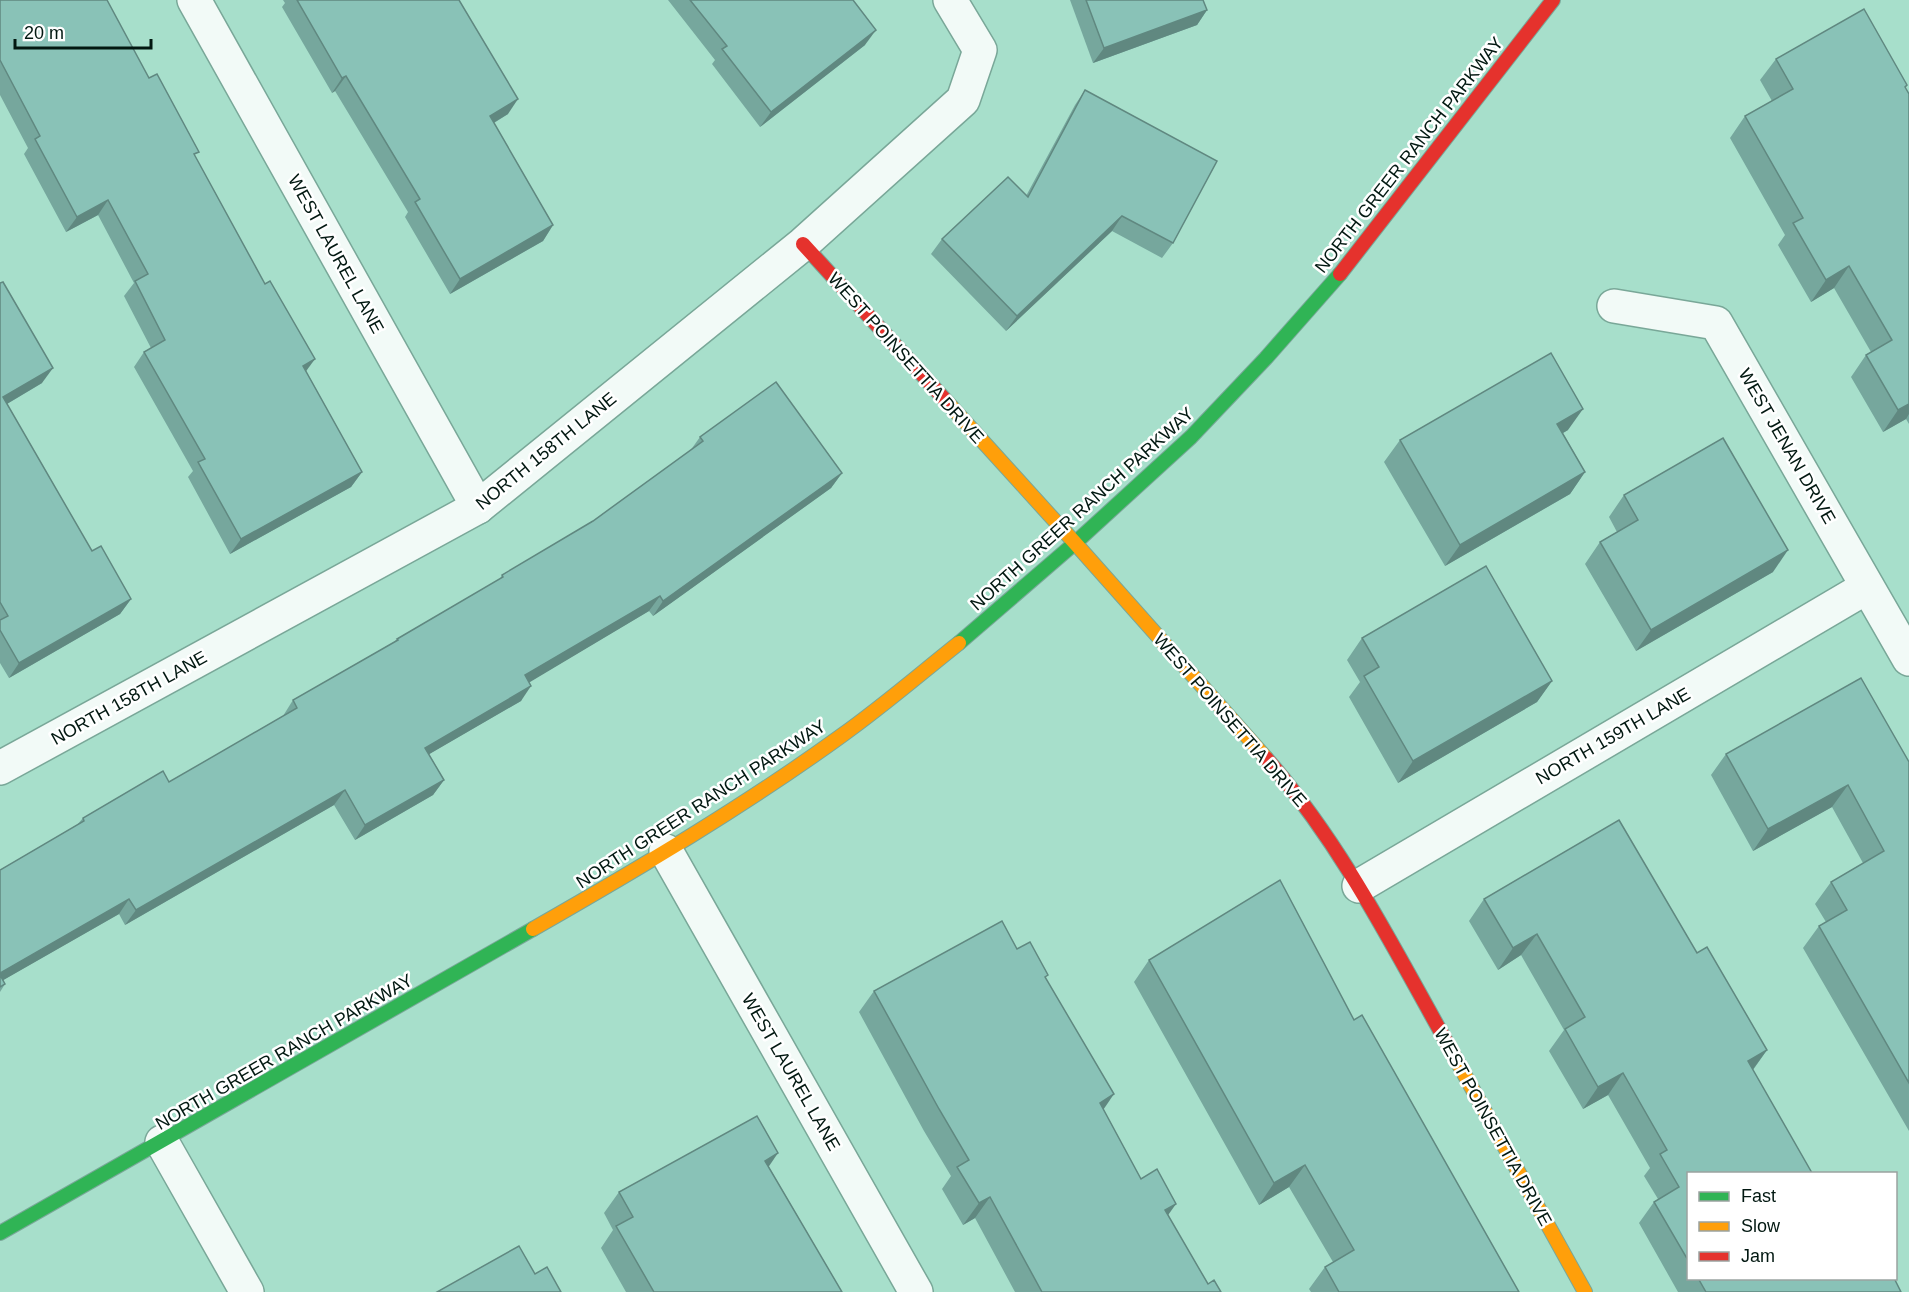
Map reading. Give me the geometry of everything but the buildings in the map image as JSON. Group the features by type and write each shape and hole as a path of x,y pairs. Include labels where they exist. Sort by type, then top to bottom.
{"street":[{"name":"WEST LAUREL LANE","path":"194,0 478,507"},
{"name":"NORTH 158TH LANE","path":"0,768 478,507 803,244 963,100 980,50 950,0"},
{"name":"NORTH GREER RANCH PARKWAY","path":"0,1233 568,910 764,789 843,735 984,623 1191,437 1266,358 1348,265 1553,0"},
{"name":"WEST POINSETTIA DRIVE","path":"803,244 1075,543 1287,782 1359,886 1585,1292"},
{"name":"WEST JENAN DRIVE","path":"1614,306 1716,323 1909,659"},
{"name":"NORTH 159TH LANE","path":"1359,886 1867,587"},
{"name":"WEST LAUREL LANE","path":"666,851 916,1292"},
{"path":"162,1142 247,1292"}],"traffic: fast":[{"path":"959,643 1075,543 1191,437 1266,358 1340,274"},
{"path":"0,1233 533,929"}],"traffic: slow":[{"path":"948,403 1266,758"},
{"path":"533,929 651,860 766,788 856,725 959,643"},
{"path":"1447,1043 1585,1292"}],"traffic: jam":[{"path":"1340,274 1553,0"},
{"path":"803,244 948,403"},
{"path":"1266,758 1293,791 1342,860 1447,1043"}]}
